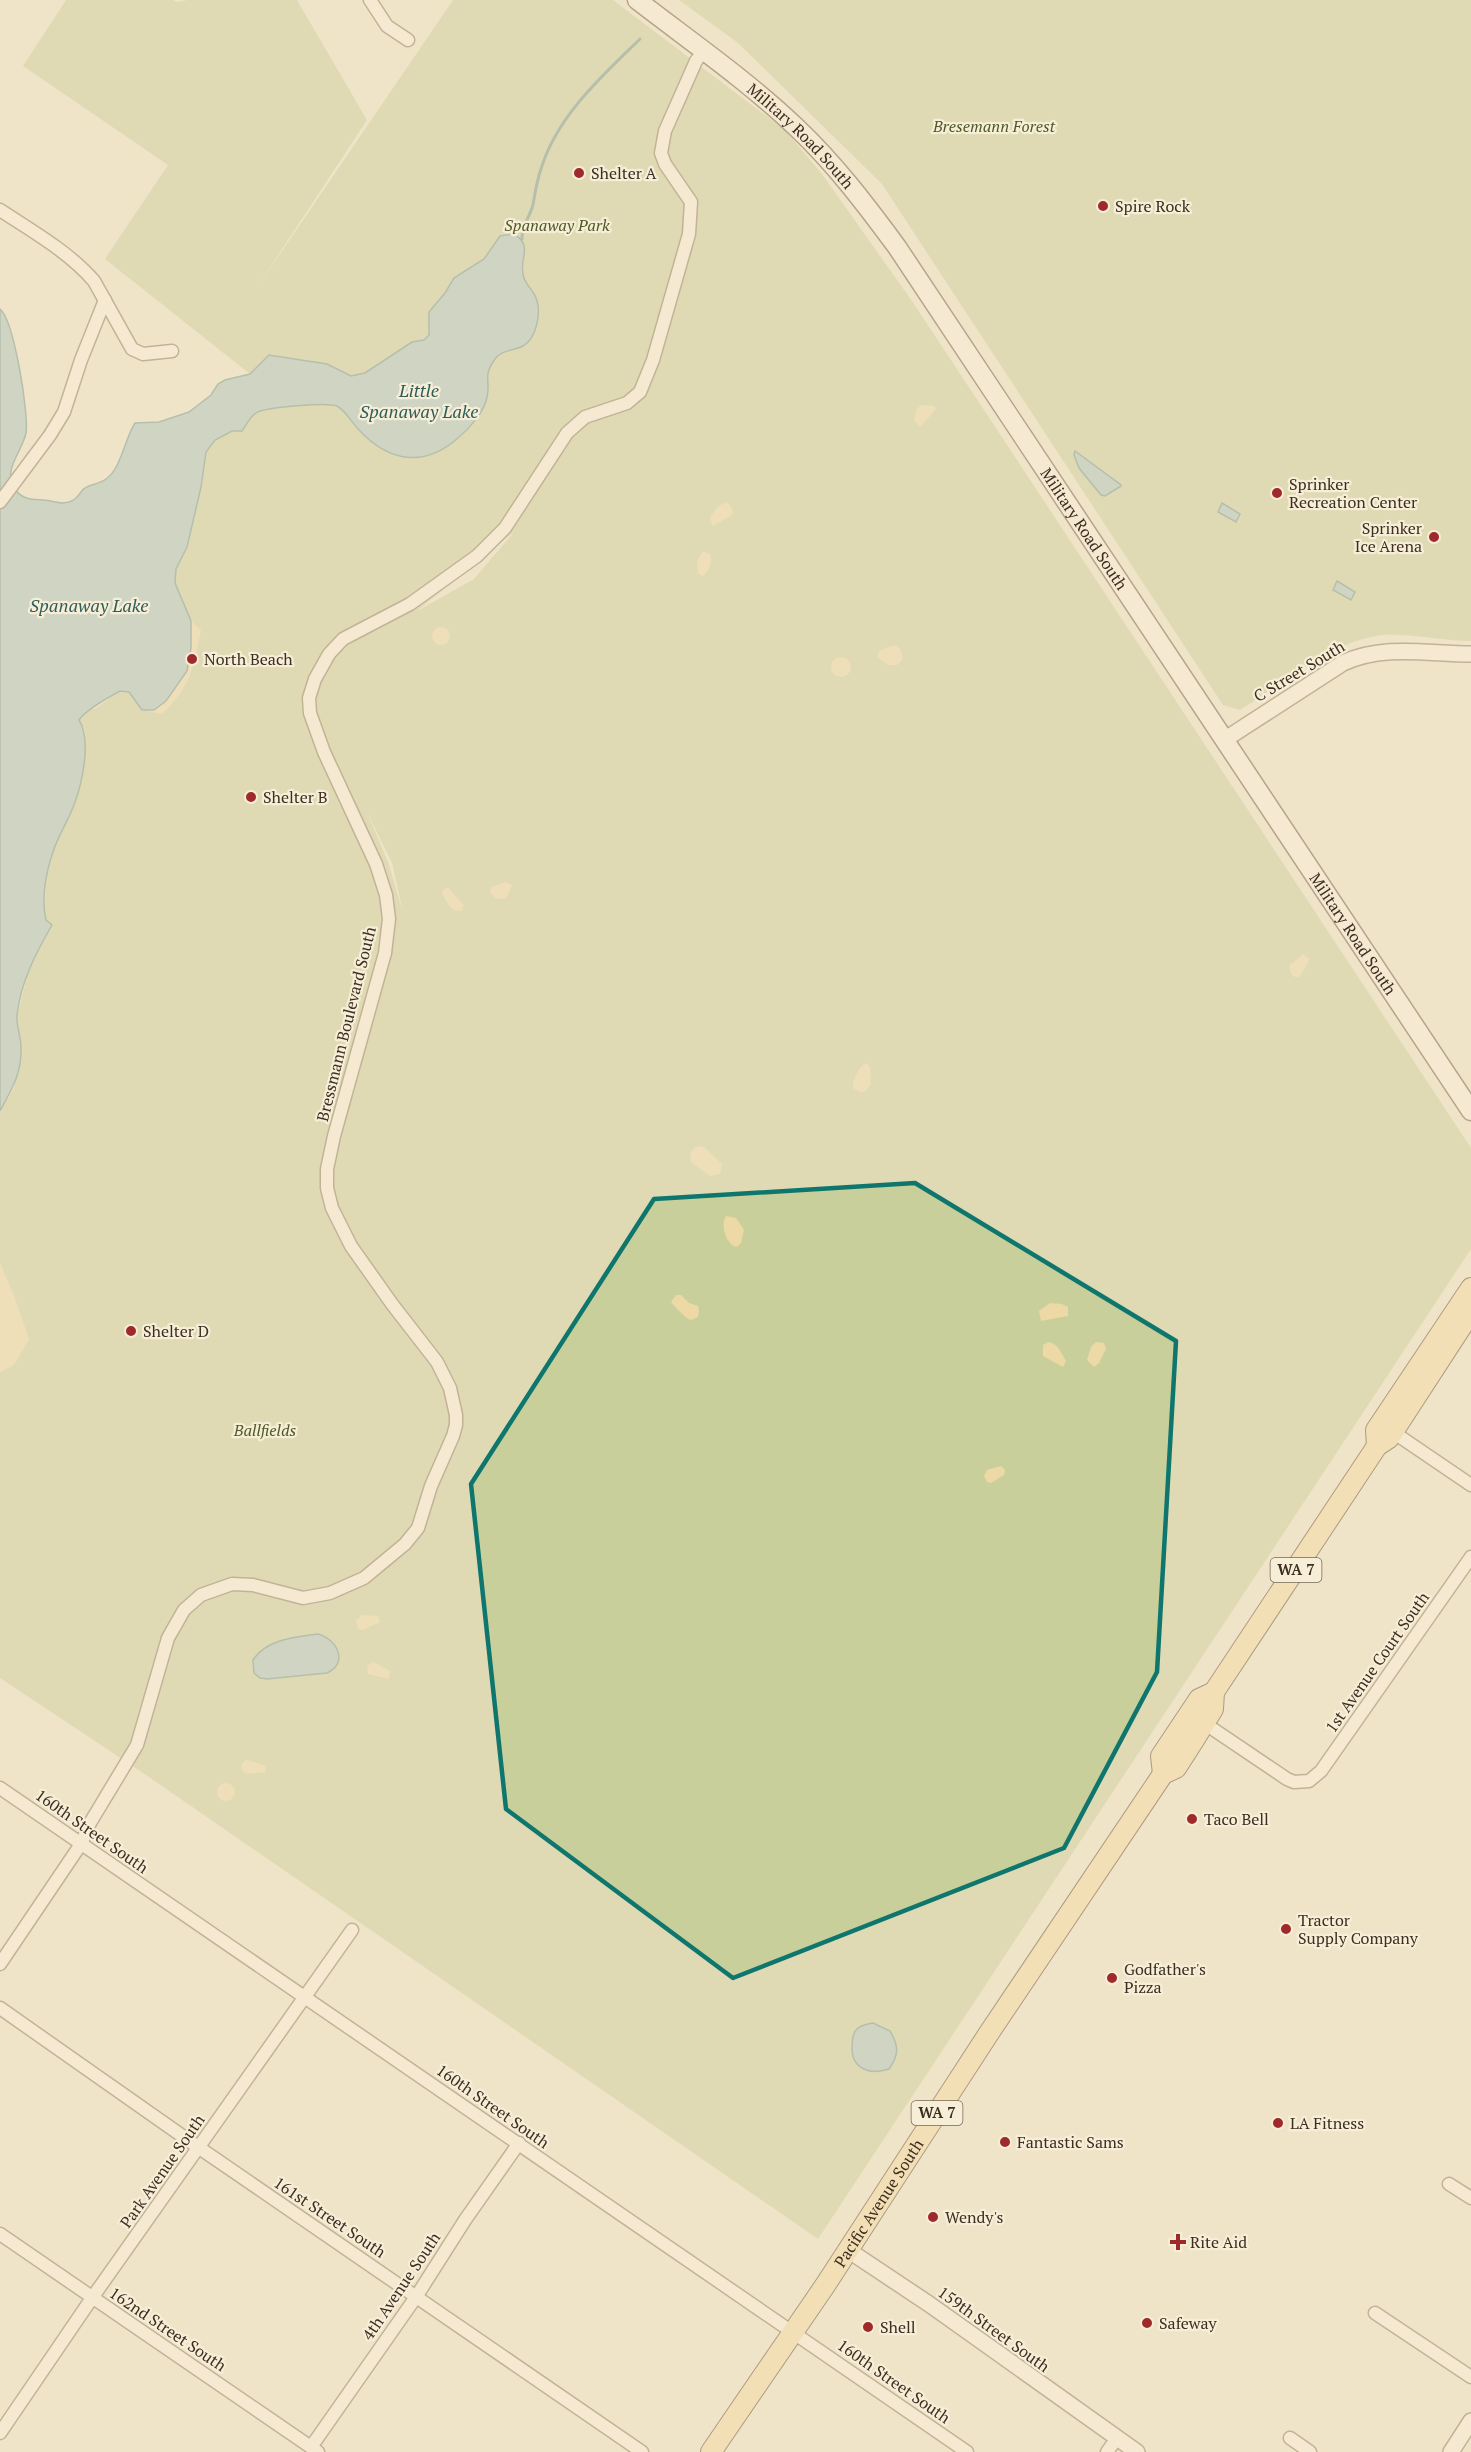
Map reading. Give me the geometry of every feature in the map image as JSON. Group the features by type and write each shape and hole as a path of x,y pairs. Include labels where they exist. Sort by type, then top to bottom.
{"main road":[{"name":"Military Road South","path":"636,0 781,112 831,161 860,197 897,247 1471,1111"},
{"name":"Pacific Avenue South","path":"1377,1446 1376,1430 1471,1288"},
{"name":"Pacific Avenue South","path":"711,2452 794,2333 989,2033 1163,1774 1176,1768 1213,1709 1214,1692 1377,1446 1389,1438 1471,1312"},
{"name":"Pacific Avenue South","path":"1163,1774 1161,1756 1199,1699 1214,1692"}],"street":[{"path":"370,0 387,26 408,40"},
{"name":"Bressmann Boulevard South","path":"0,1964 81,1844 90,1823 137,1745 168,1638 178,1618 191,1602 220,1587 240,1584 266,1588 290,1596 316,1596 330,1593 364,1578 405,1544 418,1528 431,1486 453,1436 456,1415 445,1377 437,1362 351,1246 329,1199 327,1169 339,1116 385,952 389,919 383,882 314,728 309,698 321,666 336,645 410,604 477,556 505,528 567,433 585,417 627,403 640,392 653,360 692,218 691,202 662,159 663,139 696,61 703,52"},
{"path":"0,210 73,260 94,281 132,349 143,354 172,351"},
{"path":"0,502 31,462 63,412 105,300"},
{"name":"C Street South","path":"1224,740 1343,663 1359,656 1384,651 1471,654"},
{"path":"1393,1432 1471,1485"},
{"name":"1st Avenue Court South","path":"1204,1723 1287,1779 1294,1782 1305,1782 1314,1778 1328,1762 1471,1557"},
{"name":"160th Street South","path":"0,1788 967,2452"},
{"name":"Park Avenue South","path":"0,2433 92,2298 352,1930"},
{"name":"161st Street South","path":"0,2008 642,2452"},
{"name":"4th Avenue South","path":"314,2449 466,2218 519,2143"},
{"path":"1449,2184 1471,2198"},
{"name":"162nd Street South","path":"0,2234 314,2449"},
{"name":"159th Street South","path":"848,2250 929,2304 1137,2452"},
{"path":"1375,2313 1471,2377"},
{"path":"1451,2452 1471,2421"},
{"path":"1107,2452 1117,2438"},
{"path":"1290,2439 1310,2452"}],"highlighted area":[{"path":"915,1183 1176,1341 1157,1672 1064,1848 733,1978 506,1809 471,1484 654,1199"}],"green space":[{"path":"66,0 173,0 177,2 187,0 297,0 367,120 256,289 453,0 613,0 785,130 822,174 912,301 1471,1148 1471,1249 818,2239 146,1775 0,1678 0,1112 14,1088 21,1044 17,1016 29,969 42,941 46,920 44,910 47,876 53,851 74,804 80,781 86,745 85,730 79,720 85,712 96,708 120,691 129,692 133,698 181,596 175,583 176,569 187,547 201,487 206,452 215,440 232,431 242,431 257,412 250,374 105,259 168,165 23,66","holes":["515,531 474,579 417,611","367,812 392,863 403,912 388,862"]},
{"name":"Sprinker Recreation Center","path":"679,0 1471,0 1471,641 1394,635 1364,639 1327,654 1240,710 1223,705 882,184 738,43"}],"sand":[{"path":"923,405 934,406 936,409 920,427 915,421 915,416 917,409"},
{"path":"728,503 733,511 732,515 713,526 710,519 713,513 719,506"},
{"path":"703,552 710,554 711,560 710,566 702,576 698,573 697,564"},
{"name":"North Beach","path":"191,621 201,630 190,676 180,694 162,714 142,710 154,710 191,648"},
{"path":"441,627 449,632 450,636 445,644 441,645 433,640 432,636 437,628"},
{"path":"897,646 901,650 903,659 897,665 888,665 877,657 879,651"},
{"path":"841,657 848,660 851,667 848,674 841,677 834,674 831,667 834,660"},
{"path":"506,882 512,885 507,897 495,898 490,892 491,887"},
{"path":"445,888 448,888 464,905 462,911 449,906 442,893"},
{"path":"1303,954 1309,959 1307,965 1299,977 1295,977 1291,974 1289,966"},
{"path":"866,1063 870,1067 871,1084 865,1092 860,1092 853,1088 854,1082 859,1070"},
{"path":"699,1146 704,1147 722,1164 720,1174 710,1176 692,1163 691,1153"},
{"path":"726,1216 736,1218 744,1230 741,1243 737,1247 730,1243 725,1234"},
{"path":"0,1263 29,1339 14,1365 0,1372"},
{"path":"676,1295 681,1295 689,1303 698,1306 698,1317 691,1320 671,1302"},
{"path":"1050,1303 1068,1307 1068,1316 1041,1321 1039,1311"},
{"path":"1048,1342 1055,1345 1061,1352 1066,1361 1063,1367 1043,1356 1043,1345"},
{"path":"1096,1342 1104,1343 1106,1349 1099,1363 1094,1367 1087,1360 1091,1347"},
{"path":"1001,1466 1005,1470 1004,1475 991,1483 987,1482 984,1476 987,1470"},
{"path":"362,1615 378,1616 380,1622 363,1630 358,1629 356,1621"},
{"path":"373,1662 390,1671 389,1679 368,1674 367,1666"},
{"path":"248,1760 265,1766 266,1772 248,1774 242,1771 241,1766 244,1761"},
{"path":"226,1783 232,1786 235,1792 232,1798 226,1801 220,1798 217,1792 220,1786"}],"water":[{"name":"Spanaway Lake","path":"514,234 520,239 525,249 522,271 537,301 536,326 527,343 500,354 495,359 489,370 488,391 483,408 467,429 445,448 420,457 395,455 370,441 337,406 310,405 283,407 256,413 242,431 232,431 215,440 206,452 201,487 187,547 176,569 175,583 191,621 191,648 187,671 166,701 154,710 142,710 129,692 120,691 92,708 79,720 85,739 83,774 74,805 55,846 48,868 44,903 46,920 52,925 35,957 22,991 17,1019 21,1043 20,1065 12,1088 0,1111 0,309 15,348 23,388 26,423 24,440 12,467 11,481 18,493 26,498 67,503 76,498 85,488 104,481 111,474 135,423 159,422 189,412 211,395 218,384 250,374 269,355 327,364 351,376 365,373 412,342 424,340 429,335 429,312 454,278 484,259 500,236"},
{"path":"1075,451 1121,486 1105,496 1101,495 1079,468 1074,455"},
{"path":"1222,503 1240,514 1236,522 1218,512"},
{"path":"1337,581 1355,592 1351,600 1333,590"},
{"path":"318,1634 331,1641 338,1652 338,1663 334,1669 327,1673 267,1679 260,1678 254,1673 253,1660 273,1643"},
{"path":"873,2023 890,2031 897,2050 889,2069 882,2071 864,2069 855,2061 853,2055 852,2041 855,2032 862,2026"}],"waterway":[{"path":"522,239 540,173 548,150 558,132 582,98 640,39"}],"place":[{"name":"Shelter A","path":"579,173"},
{"name":"Spire Rock","path":"1103,206"},
{"name":"Sprinker Recreation Center","path":"1277,493"},
{"name":"Sprinker Ice Arena","path":"1434,537"},
{"name":"North Beach","path":"192,659"},
{"name":"Shelter B","path":"251,797"},
{"name":"Shelter D","path":"131,1331"},
{"name":"Taco Bell","path":"1192,1819"},
{"name":"Tractor Supply Company","path":"1286,1929"},
{"name":"Godfather's Pizza","path":"1112,1978"},
{"name":"LA Fitness","path":"1278,2123"},
{"name":"Fantastic Sams","path":"1005,2142"},
{"name":"Wendy's","path":"933,2217"},
{"name":"Rite Aid","path":"1178,2242"},
{"name":"Safeway","path":"1147,2323"},
{"name":"Shell","path":"868,2327"}],"park label":[{"name":"Bresemann Forest","path":"994,126"},
{"name":"Spanaway Park","path":"557,225"},
{"name":"Ballfields","path":"265,1430"}],"water label":[{"name":"Little Spanaway Lake","path":"419,401"}]}
